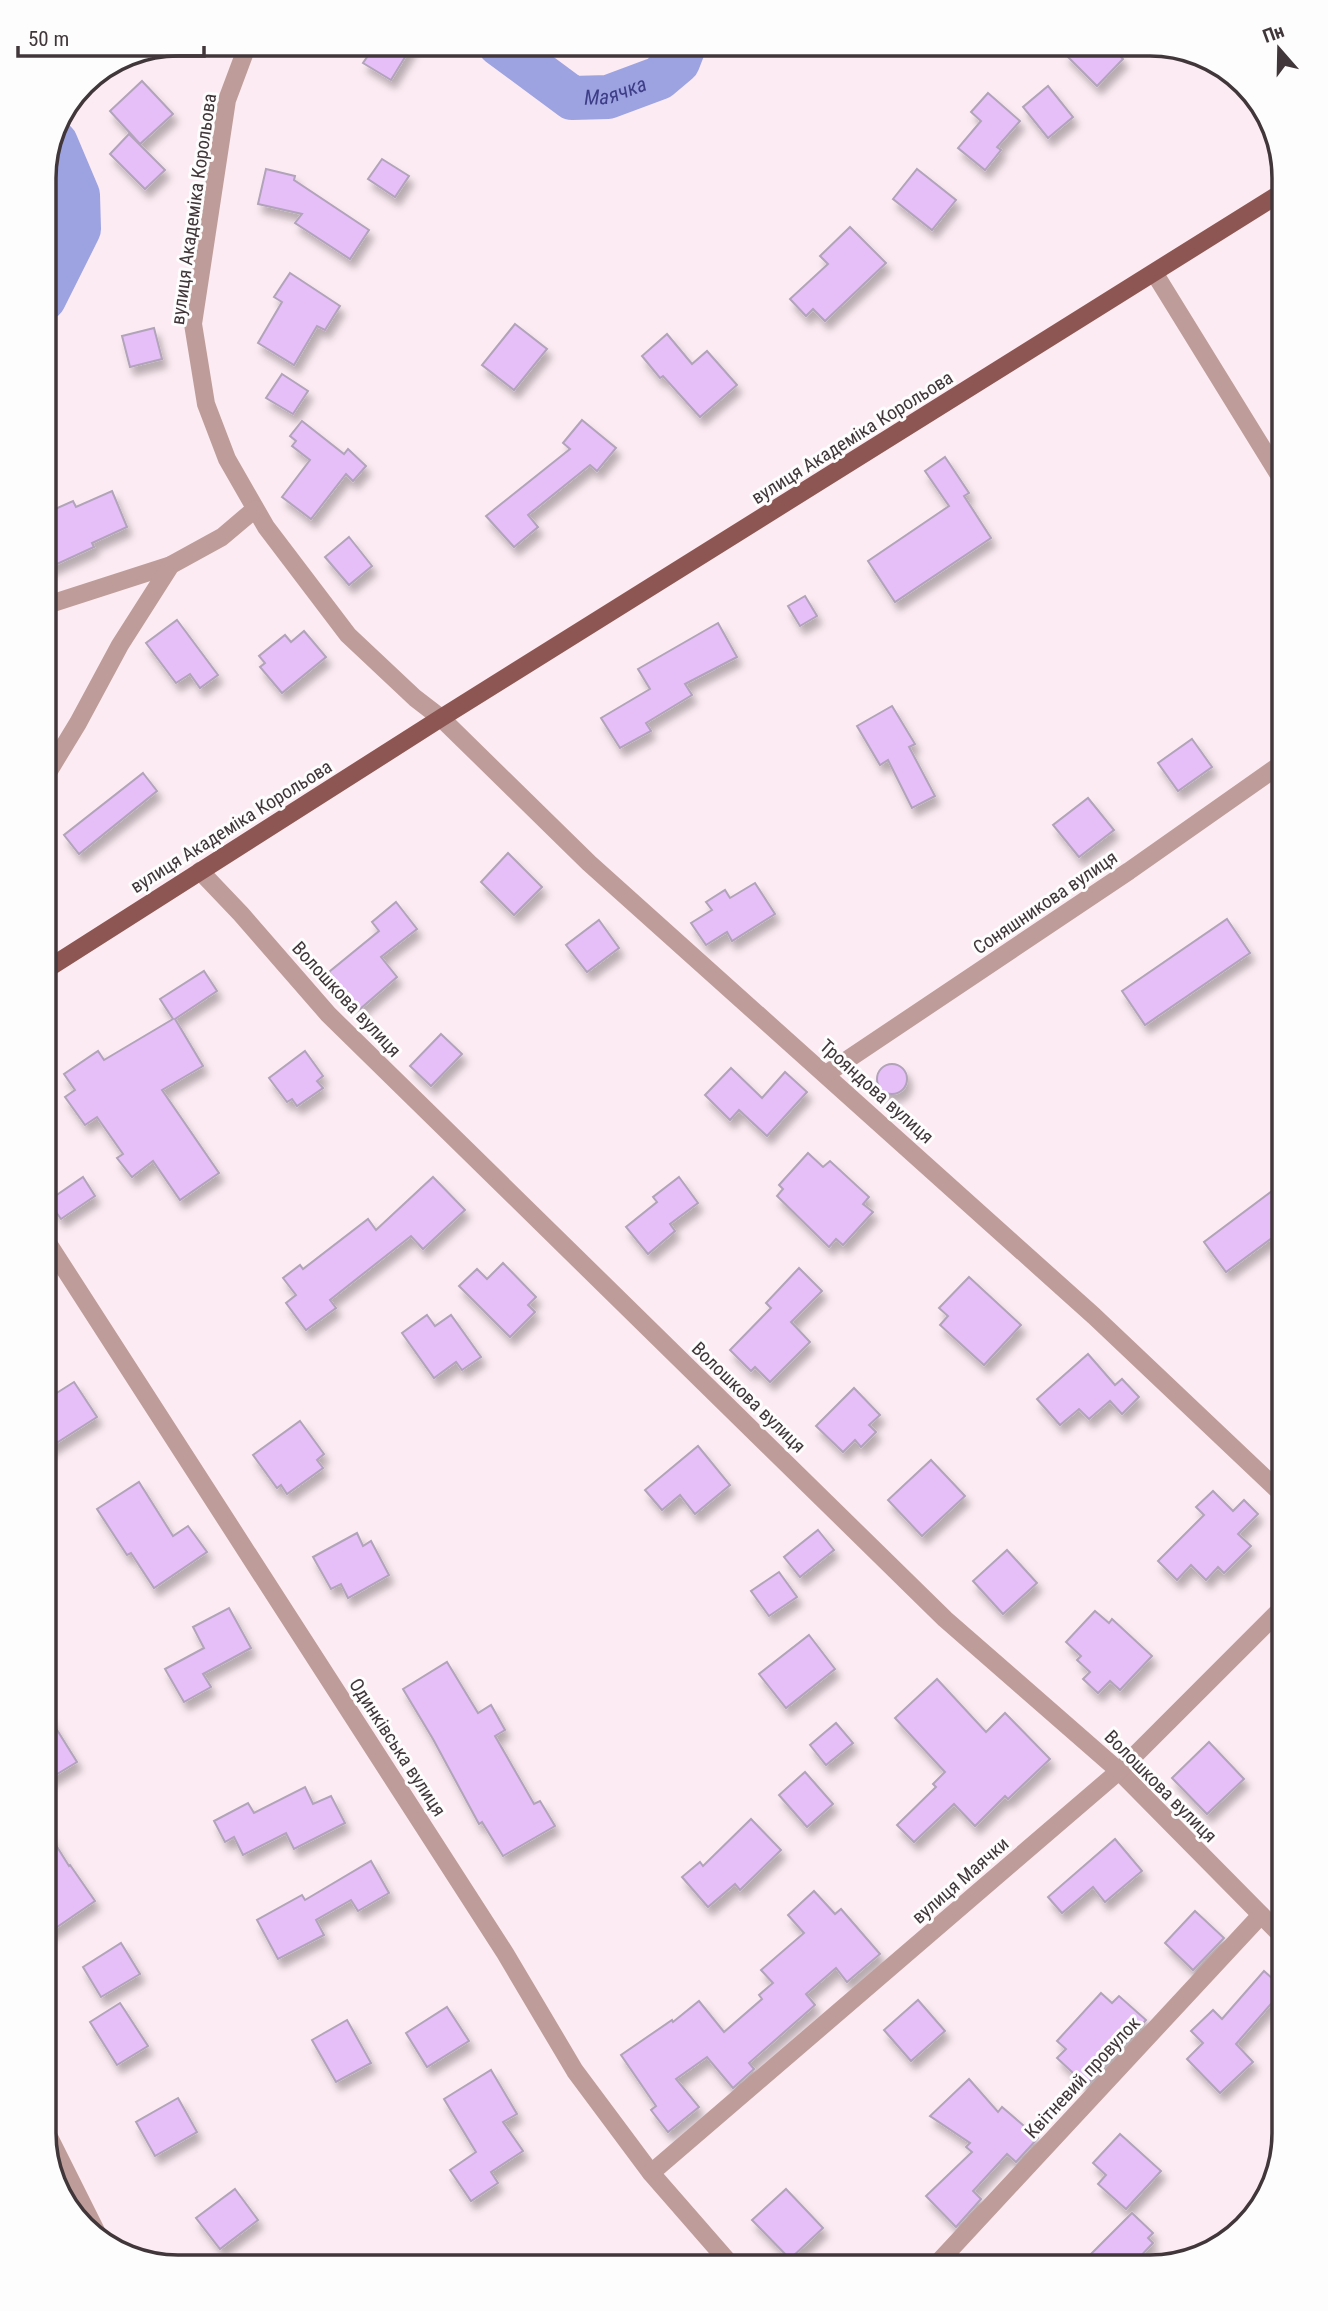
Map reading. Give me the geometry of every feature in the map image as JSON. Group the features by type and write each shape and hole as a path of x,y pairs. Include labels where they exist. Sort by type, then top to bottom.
{"main road":[{"name":"вулиця Академіка Корольова","path":"56,963 441,718 1272,199"}],"street":[{"name":"вулиця Академіка Корольова","path":"244,56 227,100 193,324 206,404 227,459 255,509 348,635 415,698 441,718"},
{"path":"1155,274 1272,463"},
{"path":"56,602 171,565 222,537 255,509"},
{"path":"56,759 120,645 171,565"},
{"name":"Трояндова вулиця","path":"441,718 589,863 1094,1316 1272,1485"},
{"name":"Соняшникова вулиця","path":"826,1073 1129,871 1272,770"},
{"name":"Волошкова вулиця","path":"200,870 348,1034 945,1619 1119,1770 1272,1926"},
{"name":"Одинківська вулиця","path":"56,1256 498,1942 575,2071 651,2173 723,2255"},
{"name":"вулиця Маячки","path":"651,2173 1119,1770 1272,1618"},
{"name":"Квітневий провулок","path":"945,2255 1261,1915"},
{"path":"58,2155 89,2217"}],"building":[{"path":"368,56 406,56 391,80 363,63"},
{"path":"1067,56 1120,56 1123,59 1097,86"},
{"path":"142,81 173,114 140,144 110,111"},
{"path":"1048,86 1073,117 1048,138 1023,107"},
{"path":"988,93 1020,121 997,147 1001,150 985,170 958,148 981,121 971,112"},
{"path":"129,134 165,170 145,189 110,154"},
{"path":"382,159 409,176 395,197 368,179"},
{"path":"266,169 295,176 294,180 369,230 350,259 295,223 302,214 258,204"},
{"path":"917,169 956,200 932,230 893,199"},
{"path":"850,227 886,263 825,321 813,309 806,316 790,299 828,264 820,256"},
{"path":"290,273 340,306 325,330 317,326 294,365 258,343 282,302 274,297"},
{"path":"515,324 547,349 514,390 482,365"},
{"path":"154,328 162,359 130,367 122,336"},
{"path":"667,334 692,364 707,351 737,385 700,417 663,376 660,378 642,356"},
{"path":"282,374 308,391 293,414 266,398"},
{"path":"582,420 616,448 597,471 590,465 528,515 538,527 514,547 486,516 570,449 563,443"},
{"path":"302,421 344,454 348,449 366,466 353,481 346,474 311,519 282,497 310,460 292,446 296,441 290,436"},
{"path":"945,457 969,493 964,496 991,538 895,602 868,561 949,506 925,471"},
{"path":"112,491 127,527 92,543 94,547 56,564 56,509 73,501 76,507"},
{"path":"349,537 372,566 349,585 325,557"},
{"path":"805,596 817,616 800,626 788,606"},
{"path":"177,620 218,675 200,688 190,674 176,683 146,643"},
{"path":"718,623 737,657 685,684 692,695 646,723 651,731 620,748 601,718 650,689 638,669"},
{"path":"304,631 326,657 282,693 260,667 265,663 259,656 285,635 291,642"},
{"path":"892,706 915,744 909,747 935,796 912,808 888,760 880,765 857,726"},
{"path":"1192,739 1212,767 1178,791 1158,763"},
{"path":"143,773 157,791 79,854 64,835"},
{"path":"1088,798 1114,830 1079,857 1053,825"},
{"path":"508,853 542,887 514,915 481,882"},
{"path":"755,883 775,914 732,941 727,932 706,945 691,923 712,910 706,902 725,890 730,898"},
{"path":"396,902 417,929 381,957 397,977 360,1009 329,972 379,931 372,922"},
{"path":"1227,919 1250,953 1145,1025 1122,991"},
{"path":"599,920 619,948 587,972 566,945"},
{"path":"204,971 217,991 175,1019 203,1066 162,1090 219,1173 180,1200 153,1161 132,1177 117,1158 123,1154 97,1117 85,1125 65,1097 75,1090 64,1074 98,1051 104,1060 173,1019 160,999"},
{"path":"441,1034 462,1054 431,1086 410,1066"},
{"path":"305,1051 323,1076 317,1081 323,1088 297,1106 292,1099 287,1102 269,1078"},
{"path":"892,1064 902,1069 907,1079 902,1089 892,1094 882,1089 877,1079 882,1069"},
{"path":"731,1068 762,1098 785,1072 807,1092 767,1136 739,1110 730,1120 705,1095"},
{"path":"808,1153 823,1167 830,1161 869,1197 863,1204 873,1212 843,1245 836,1239 829,1247 777,1196 783,1189 779,1185"},
{"path":"83,1177 95,1196 61,1219 56,1212 56,1196"},
{"path":"433,1177 465,1210 423,1249 411,1236 330,1300 336,1308 306,1330 286,1303 296,1295 283,1278 300,1265 303,1269 368,1219 376,1230"},
{"path":"679,1177 698,1203 670,1224 675,1231 648,1254 626,1227 657,1202 653,1197"},
{"path":"1272,1191 1272,1238 1226,1272 1204,1242"},
{"path":"503,1263 536,1297 528,1305 535,1312 510,1337 459,1286 477,1269 487,1279"},
{"path":"799,1268 822,1291 791,1322 810,1342 770,1382 755,1367 751,1371 730,1350 771,1308 766,1303"},
{"path":"969,1277 1021,1325 984,1365 940,1325 948,1316 939,1308"},
{"path":"427,1315 435,1326 451,1315 481,1357 462,1370 456,1362 434,1378 402,1333"},
{"path":"1088,1354 1115,1385 1122,1379 1139,1397 1122,1414 1110,1401 1089,1419 1079,1409 1060,1425 1037,1399"},
{"path":"74,1382 97,1417 56,1443 56,1393"},
{"path":"854,1388 880,1415 869,1425 876,1432 861,1447 855,1440 843,1452 816,1426"},
{"path":"300,1421 324,1454 317,1460 323,1468 287,1494 281,1485 277,1488 253,1455"},
{"path":"698,1446 730,1485 695,1514 680,1495 662,1510 645,1490"},
{"path":"931,1460 965,1496 922,1536 888,1500"},
{"path":"139,1482 173,1536 188,1526 207,1552 154,1588 131,1553 127,1555 97,1509"},
{"path":"1213,1491 1233,1511 1244,1500 1258,1514 1238,1534 1251,1546 1224,1573 1218,1567 1206,1580 1191,1565 1177,1580 1158,1561 1204,1515 1196,1507"},
{"path":"818,1530 834,1550 800,1577 784,1557"},
{"path":"357,1533 363,1546 371,1541 389,1575 348,1598 341,1584 331,1589 313,1557"},
{"path":"1007,1550 1037,1583 1003,1614 973,1581"},
{"path":"779,1572 797,1597 769,1616 751,1591"},
{"path":"229,1608 251,1648 203,1674 211,1687 184,1702 165,1669 204,1648 193,1627"},
{"path":"1095,1611 1109,1623 1112,1619 1152,1656 1120,1690 1110,1681 1098,1693 1083,1679 1090,1672 1077,1660 1081,1656 1066,1642"},
{"path":"809,1635 835,1669 786,1708 759,1674"},
{"path":"447,1662 478,1713 491,1705 505,1730 495,1736 534,1804 540,1801 555,1826 503,1856 482,1822 479,1824 403,1689"},
{"path":"937,1679 986,1732 1005,1713 1050,1759 1008,1799 1005,1796 975,1826 954,1804 914,1842 897,1825 936,1787 933,1784 945,1772 895,1718"},
{"path":"836,1723 853,1743 826,1765 810,1745"},
{"path":"56,1728 77,1762 56,1775"},
{"path":"1209,1742 1244,1779 1207,1814 1172,1778"},
{"path":"805,1772 833,1804 807,1827 779,1795"},
{"path":"305,1787 313,1804 331,1796 345,1823 294,1849 286,1833 243,1855 234,1837 225,1842 214,1821 248,1803 254,1813"},
{"path":"751,1819 781,1850 740,1890 735,1884 708,1907 682,1877 700,1862 703,1866"},
{"path":"1115,1839 1142,1871 1105,1902 1093,1887 1062,1913 1048,1897"},
{"path":"56,1845 69,1866 95,1901 56,1928"},
{"path":"371,1861 389,1893 358,1911 351,1900 316,1920 324,1935 278,1959 257,1920 302,1895 305,1900"},
{"path":"814,1891 835,1914 841,1909 880,1954 847,1982 836,1968 806,1994 815,2005 749,2063 754,2069 733,2088 707,2057 676,2079 699,2107 668,2132 651,2110 656,2106 621,2055 672,2020 673,2022 699,2001 724,2032 762,1999 759,1995 773,1983 761,1970 804,1933 788,1915"},
{"path":"1195,1911 1224,1938 1193,1970 1165,1943"},
{"path":"121,1943 140,1974 101,1997 83,1967"},
{"path":"1264,1971 1272,1978 1272,2003 1236,2044 1253,2062 1220,2093 1187,2059 1203,2043 1191,2031 1213,2010 1222,2019"},
{"path":"1101,1993 1112,2003 1119,1996 1146,2020 1086,2085 1057,2058 1066,2049 1057,2041"},
{"path":"918,2000 945,2031 911,2061 884,2030"},
{"path":"120,2003 148,2046 117,2065 90,2022"},
{"path":"447,2007 469,2041 427,2067 406,2033"},
{"path":"347,2020 371,2063 336,2082 312,2040"},
{"path":"491,2070 517,2114 503,2122 523,2151 491,2172 498,2183 471,2201 450,2170 476,2152 444,2099"},
{"path":"969,2079 998,2112 1002,2107 1038,2138 1016,2162 1007,2154 973,2191 981,2199 956,2227 926,2196 972,2152 966,2147 970,2143 930,2116"},
{"path":"178,2098 197,2132 155,2156 136,2122"},
{"path":"1120,2134 1161,2171 1126,2209 1098,2184 1106,2175 1093,2163"},
{"path":"235,2189 258,2220 220,2249 196,2218"},
{"path":"786,2189 823,2228 794,2255 786,2255 752,2220"},
{"path":"1132,2213 1153,2233 1148,2238 1153,2243 1142,2255 1090,2255"}],"waterway":[{"name":"Маячка","path":"515,56 572,98 608,97 659,78 678,62 680,56"},
{"name":"Маячка","path":"56,275 79,229 78,195 59,151"}]}
